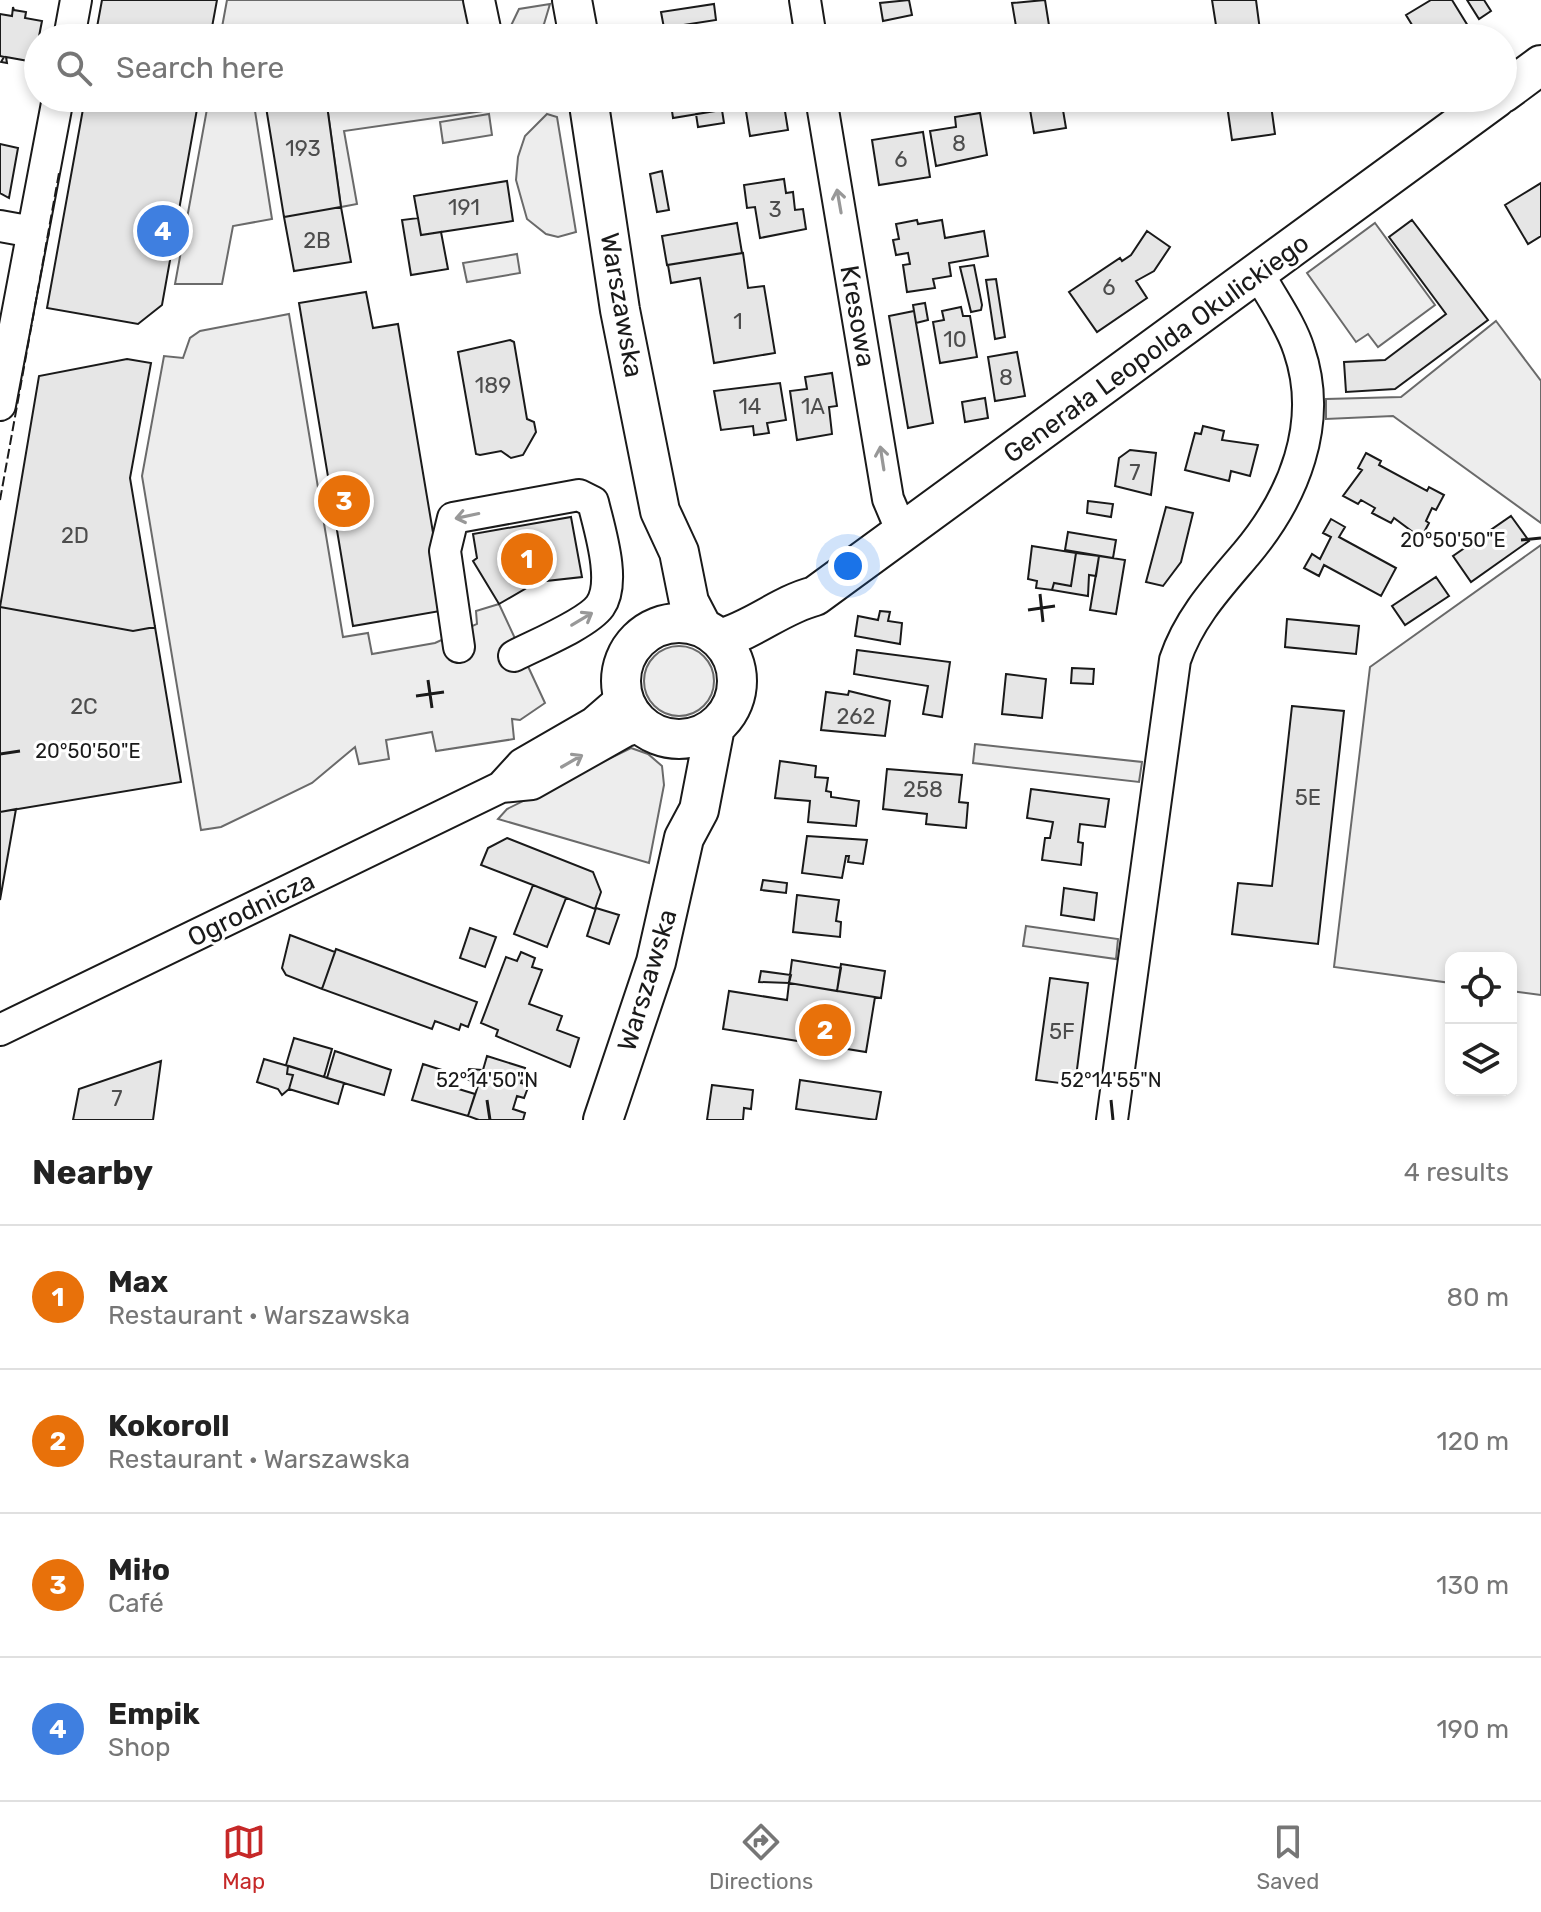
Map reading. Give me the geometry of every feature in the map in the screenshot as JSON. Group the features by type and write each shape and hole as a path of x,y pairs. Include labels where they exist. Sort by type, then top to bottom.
{"main road":[{"path":"572,0 576,24"},
{"path":"1517,83 1541,65"},
{"name":"Warszawska","path":"590,112 620,310 660,511 679,552 689,602 710,633"},
{"name":"Generała Leopolda Okulickiego","path":"710,633 750,627 788,603 815,596 1477,112"},
{"name":"Warszawska","path":"660,511 656,547 663,612 661,625"},
{"name":"Generała Leopolda Okulickiego","path":"737,676 758,655 800,623 815,596"},
{"path":"681,623 710,633 731,656 737,676 732,704 715,727 703,735 646,721 620,682 627,654 636,641 661,625 681,623"},
{"name":"Warszawska","path":"646,721 681,769 677,805 684,838"},
{"name":"Warszawska","path":"603,1120 656,962 684,838 699,810 715,727"}],"street":[{"path":"72,24 76,0"},
{"path":"479,0 484,24"},
{"path":"805,0 809,24"},
{"path":"0,405 55,112"},
{"name":"Kresowa","path":"823,112 888,499 902,532"},
{"path":"0,226 33,232"},
{"path":"1112,1120 1175,660 1191,624 1257,542 1287,494 1304,448 1311,397 1299,348 1259,274"},
{"path":"459,647 445,551 453,518 579,495 593,502 605,553 605,596 590,615 514,656"},
{"name":"Ogrodnicza","path":"0,1030 501,787 522,764 593,723 646,721"}],"shaded area":[{"path":"227,0 466,0 470,24 223,24"},
{"path":"550,4 544,24 512,24 519,9"},
{"path":"206,112 255,112 272,219 233,226 222,284 175,284"},
{"path":"328,112 476,112 344,131 357,204 341,207"},
{"path":"489,114 492,135 443,143 440,122"},
{"path":"547,114 557,117 576,232 558,237 546,234 527,219 516,180 518,157 525,136"},
{"path":"1375,223 1435,305 1378,347 1368,334 1356,342 1307,273"},
{"path":"517,254 520,273 467,282 463,263"},
{"path":"289,314 343,637 368,633 372,654 435,643 477,624 476,611 499,604 545,703 520,720 512,719 514,739 436,751 432,732 386,740 389,759 359,764 355,747 312,783 221,827 201,830 142,476 164,356 183,358 190,338 200,331"},
{"path":"1496,321 1541,381 1541,523 1393,416 1326,419 1326,399 1401,397"},
{"path":"1541,545 1541,995 1517,992 1517,952 1445,952 1445,982 1334,967 1370,667"},
{"path":"679,646 704,656 714,681 704,706 679,716 654,706 644,681 654,656"},
{"path":"975,744 1142,762 1139,782 973,763"},
{"path":"631,748 648,754 662,766 664,785 649,863 498,819 507,809"},
{"path":"1026,926 1118,939 1116,959 1023,946"}],"building":[{"path":"102,0 217,0 213,24 98,24"},
{"path":"909,0 912,15 883,21 880,3"},
{"path":"1045,0 1049,24 1016,24 1012,3"},
{"path":"1212,0 1256,0 1259,24 1216,24"},
{"path":"1431,0 1452,0 1467,24 1411,24 1406,15"},
{"path":"1467,0 1484,0 1491,11 1479,19"},
{"path":"714,4 716,20 663,24 661,12"},
{"path":"13,7 14,10 26,12 25,18 42,21 41,24 24,24 24,60 6,57 7,63 1,62 4,57 0,56 0,14 12,16"},
{"path":"82,112 196,112 162,305 138,324 47,308"},
{"path":"267,112 328,112 341,207 284,217"},
{"path":"672,112 710,112 673,118"},
{"path":"722,112 724,123 698,127 696,114"},
{"path":"746,112 785,112 788,130 750,136"},
{"path":"1030,112 1063,112 1066,128 1034,133"},
{"path":"1228,112 1272,112 1275,134 1232,140"},
{"path":"980,113 987,155 936,166 930,131 956,127 955,117"},
{"path":"923,132 930,177 879,185 872,140"},
{"path":"0,144 18,148 9,198 0,193"},
{"path":"662,171 669,210 657,212 650,174"},
{"path":"784,179 786,193 793,192 795,210 803,209 806,229 760,238 755,207 747,208 744,185"},
{"path":"507,181 513,221 421,235 414,196"},
{"path":"1541,183 1541,236 1528,244 1505,205"},
{"path":"341,207 351,262 294,271 284,217"},
{"path":"418,218 421,235 441,232 448,269 411,275 402,220"},
{"path":"917,220 918,224 942,220 945,238 984,231 988,256 949,263 951,276 933,279 935,288 907,292 903,265 910,264 908,253 896,255 893,240 899,239 896,224"},
{"path":"1412,220 1488,320 1395,389 1346,392 1344,362 1385,360 1446,314 1389,237"},
{"path":"737,223 742,253 667,265 662,236"},
{"path":"1147,231 1170,247 1154,271 1136,281 1147,298 1097,332 1069,292 1120,258 1122,261 1131,255"},
{"path":"743,253 748,288 764,286 775,353 714,363 700,278 671,283 668,265"},
{"path":"974,265 982,305 981,310 971,312 960,267"},
{"path":"996,279 1005,337 995,339 986,280"},
{"path":"366,292 373,328 398,324 446,610 353,626 299,303"},
{"path":"925,303 928,320 916,323 913,305"},
{"path":"961,307 963,316 970,316 977,357 940,363 933,322 944,320 942,311"},
{"path":"914,311 933,423 908,428 889,316"},
{"path":"510,340 514,342 527,419 534,422 536,432 523,455 511,458 501,451 476,454 458,352"},
{"path":"1017,352 1025,396 995,401 988,357"},
{"path":"127,359 151,363 130,478 155,627 133,631 0,607 39,376"},
{"path":"832,373 837,406 829,407 832,434 797,440 790,391 807,389 805,377"},
{"path":"780,383 786,420 767,423 769,433 754,435 753,426 721,430 714,391"},
{"path":"985,398 988,418 965,422 962,402"},
{"path":"1203,426 1224,431 1222,440 1258,445 1250,476 1231,471 1229,481 1185,470 1195,433 1201,434"},
{"path":"1130,450 1156,453 1151,495 1115,486 1119,458"},
{"path":"1366,453 1381,461 1379,465 1427,491 1429,487 1444,495 1436,510 1432,508 1421,538 1394,518 1391,523 1372,513 1375,508 1361,500 1358,504 1343,496 1362,470 1358,468"},
{"path":"1088,501 1113,504 1111,517 1087,513"},
{"path":"1166,507 1193,513 1181,562 1163,586 1146,582"},
{"path":"1511,516 1529,541 1471,582 1453,556"},
{"path":"571,517 582,577 537,582 499,604 473,561 477,558 473,534"},
{"path":"1331,519 1345,527 1339,537 1396,568 1381,596 1324,565 1319,576 1304,568 1312,554 1320,559 1331,537 1323,533"},
{"path":"1068,532 1116,540 1113,558 1065,550"},
{"path":"1032,546 1076,553 1071,586 1054,583 1052,590 1036,588 1037,581 1028,579"},
{"path":"1076,553 1099,556 1096,576 1089,575 1088,596 1052,590 1054,583 1071,586"},
{"path":"1099,556 1125,560 1116,614 1090,610"},
{"path":"1436,577 1449,596 1405,625 1392,606"},
{"path":"0,607 133,631 155,627 181,782 0,812"},
{"path":"880,611 890,612 888,621 902,623 900,644 855,636 858,616 878,620"},
{"path":"1287,619 1359,626 1356,654 1285,647"},
{"path":"857,650 950,662 942,717 923,714 928,686 854,674"},
{"path":"1072,668 1094,669 1093,684 1071,683"},
{"path":"1006,674 1046,679 1042,718 1002,714"},
{"path":"849,691 890,701 885,736 821,730 826,692 848,695"},
{"path":"1292,706 1344,711 1318,944 1232,934 1238,883 1272,886"},
{"path":"780,761 816,766 815,777 828,778 826,791 831,792 831,797 859,801 856,826 808,822 810,801 775,798"},
{"path":"887,769 962,775 959,802 968,803 966,828 926,824 927,814 883,809"},
{"path":"1031,789 1109,799 1105,827 1080,824 1078,842 1083,843 1081,865 1042,860 1045,838 1050,838 1053,822 1027,818"},
{"path":"16,809 0,900 0,812"},
{"path":"807,836 867,840 863,864 848,862 849,856 846,856 842,878 802,873"},
{"path":"507,838 593,872 601,892 595,909 481,865 488,848"},
{"path":"763,880 787,883 786,893 761,890"},
{"path":"533,885 566,898 547,947 514,934"},
{"path":"1064,888 1097,893 1094,920 1061,915"},
{"path":"797,895 839,900 836,921 841,922 840,937 793,932"},
{"path":"596,908 619,915 609,944 587,936"},
{"path":"470,928 496,937 485,967 460,958"},
{"path":"290,935 335,952 322,989 286,975 282,968"},
{"path":"336,949 477,1002 468,1027 461,1024 459,1030 435,1021 432,1029 322,989"},
{"path":"521,952 535,958 532,967 542,970 529,1004 562,1016 557,1030 579,1038 570,1067 496,1036 498,1030 481,1023 506,957 517,961"},
{"path":"792,960 841,968 837,991 789,983"},
{"path":"841,964 885,971 881,998 837,991"},
{"path":"761,971 791,975 789,983 759,982"},
{"path":"1050,978 1088,983 1075,1085 1036,1080"},
{"path":"789,983 875,997 866,1052 723,1029 729,991 787,1000"},
{"path":"294,1038 332,1049 324,1077 286,1065"},
{"path":"335,1051 391,1070 384,1095 327,1078"},
{"path":"487,1056 525,1068 521,1083 529,1085 524,1098 517,1096 513,1109 525,1113 523,1120 479,1120 468,1116 478,1086 466,1078 469,1069 483,1070"},
{"path":"264,1059 288,1066 287,1074 293,1075 289,1089 282,1095 278,1089 257,1082"},
{"path":"161,1061 153,1120 73,1120 79,1089"},
{"path":"423,1064 451,1073 450,1076 455,1078 452,1087 475,1094 468,1116 412,1100"},
{"path":"288,1066 344,1083 338,1104 289,1089 293,1075 287,1074"},
{"path":"800,1080 881,1092 876,1120 796,1109"},
{"path":"712,1085 753,1090 751,1109 744,1108 743,1120 707,1120"}],"fence":[{"path":"0,500 59,173"}],"place":[{"name":"Empik","path":"163,231"},
{"name":"Miło","path":"344,501"},
{"name":"Max","path":"527,559"},
{"name":"Kokoroll","path":"825,1030"}]}
